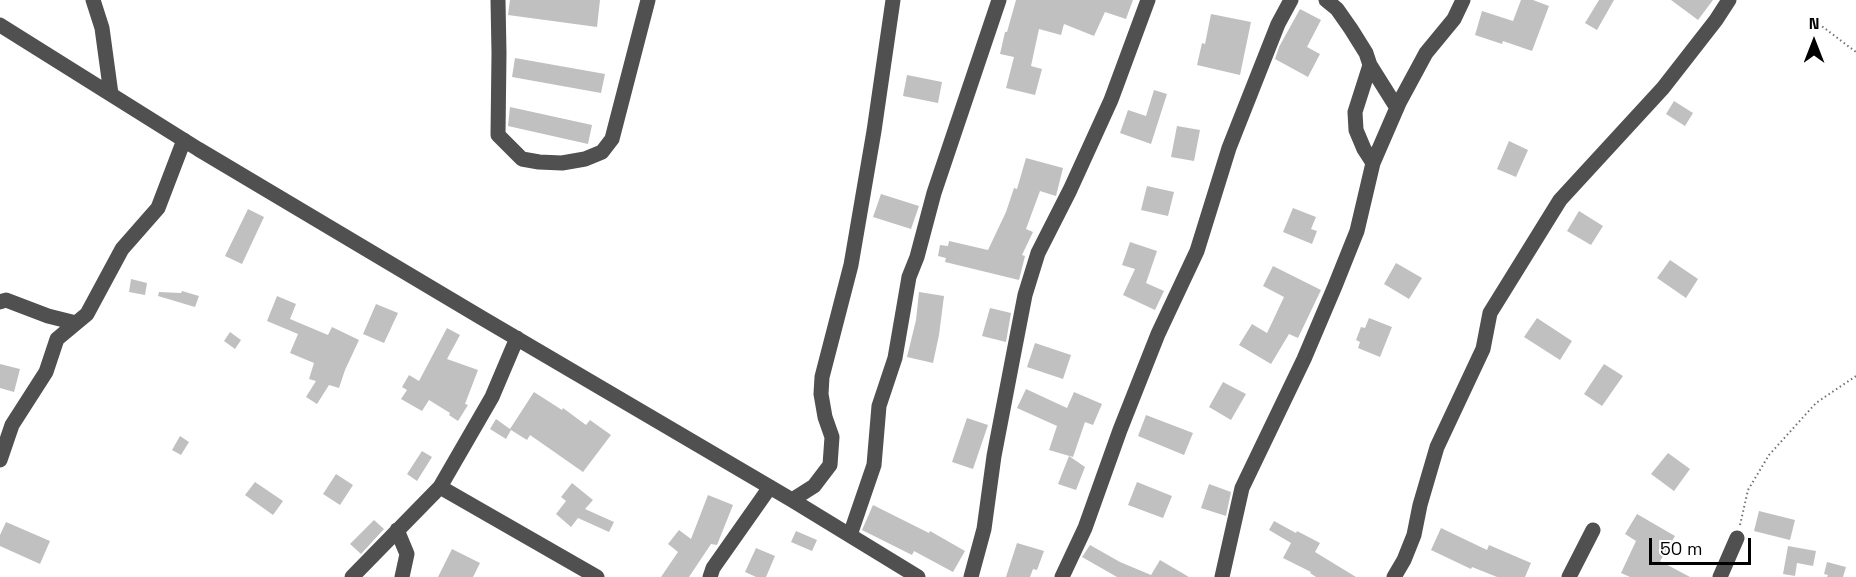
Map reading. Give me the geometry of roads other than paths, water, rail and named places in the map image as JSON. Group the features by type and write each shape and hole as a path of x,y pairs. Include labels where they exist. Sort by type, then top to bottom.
{"street":[{"path":"93,0 102,28 111,94"},
{"path":"498,0 498,135 522,159 562,163 585,159 602,152 612,139 648,0"},
{"path":"792,500 814,486 830,465 832,437 825,417 821,394 822,376 851,265 893,0"},
{"path":"850,535 874,465 879,406 895,358 909,277 934,193 999,0"},
{"path":"971,577 984,529 994,456 1025,295 1038,253 1111,100 1148,0"},
{"path":"1062,577 1085,528 1120,430 1154,345 1197,251 1233,138 1278,24 1291,0"},
{"path":"1326,0 1337,9 1352,29 1370,65 1397,108"},
{"path":"1222,577 1242,488 1304,359 1335,286 1357,231 1373,163 1397,108 1426,53 1454,19 1463,0"},
{"path":"1394,577 1414,536 1420,505 1437,447 1483,349 1490,313 1560,200 1663,88 1729,0"},
{"path":"0,25 184,140 918,577"},
{"path":"1370,65 1355,112 1356,130 1373,163"},
{"path":"0,460 12,425 46,372 57,339 87,314 122,249 158,208 184,140"},
{"path":"0,302 6,300 48,316 76,323"},
{"path":"352,577 440,487 492,397 517,338"},
{"path":"440,487 597,577"},
{"path":"710,577 713,568 770,487"},
{"path":"397,530 407,554 402,577"},
{"path":"1569,577 1593,531"},
{"path":"1720,577 1737,538"}]}
